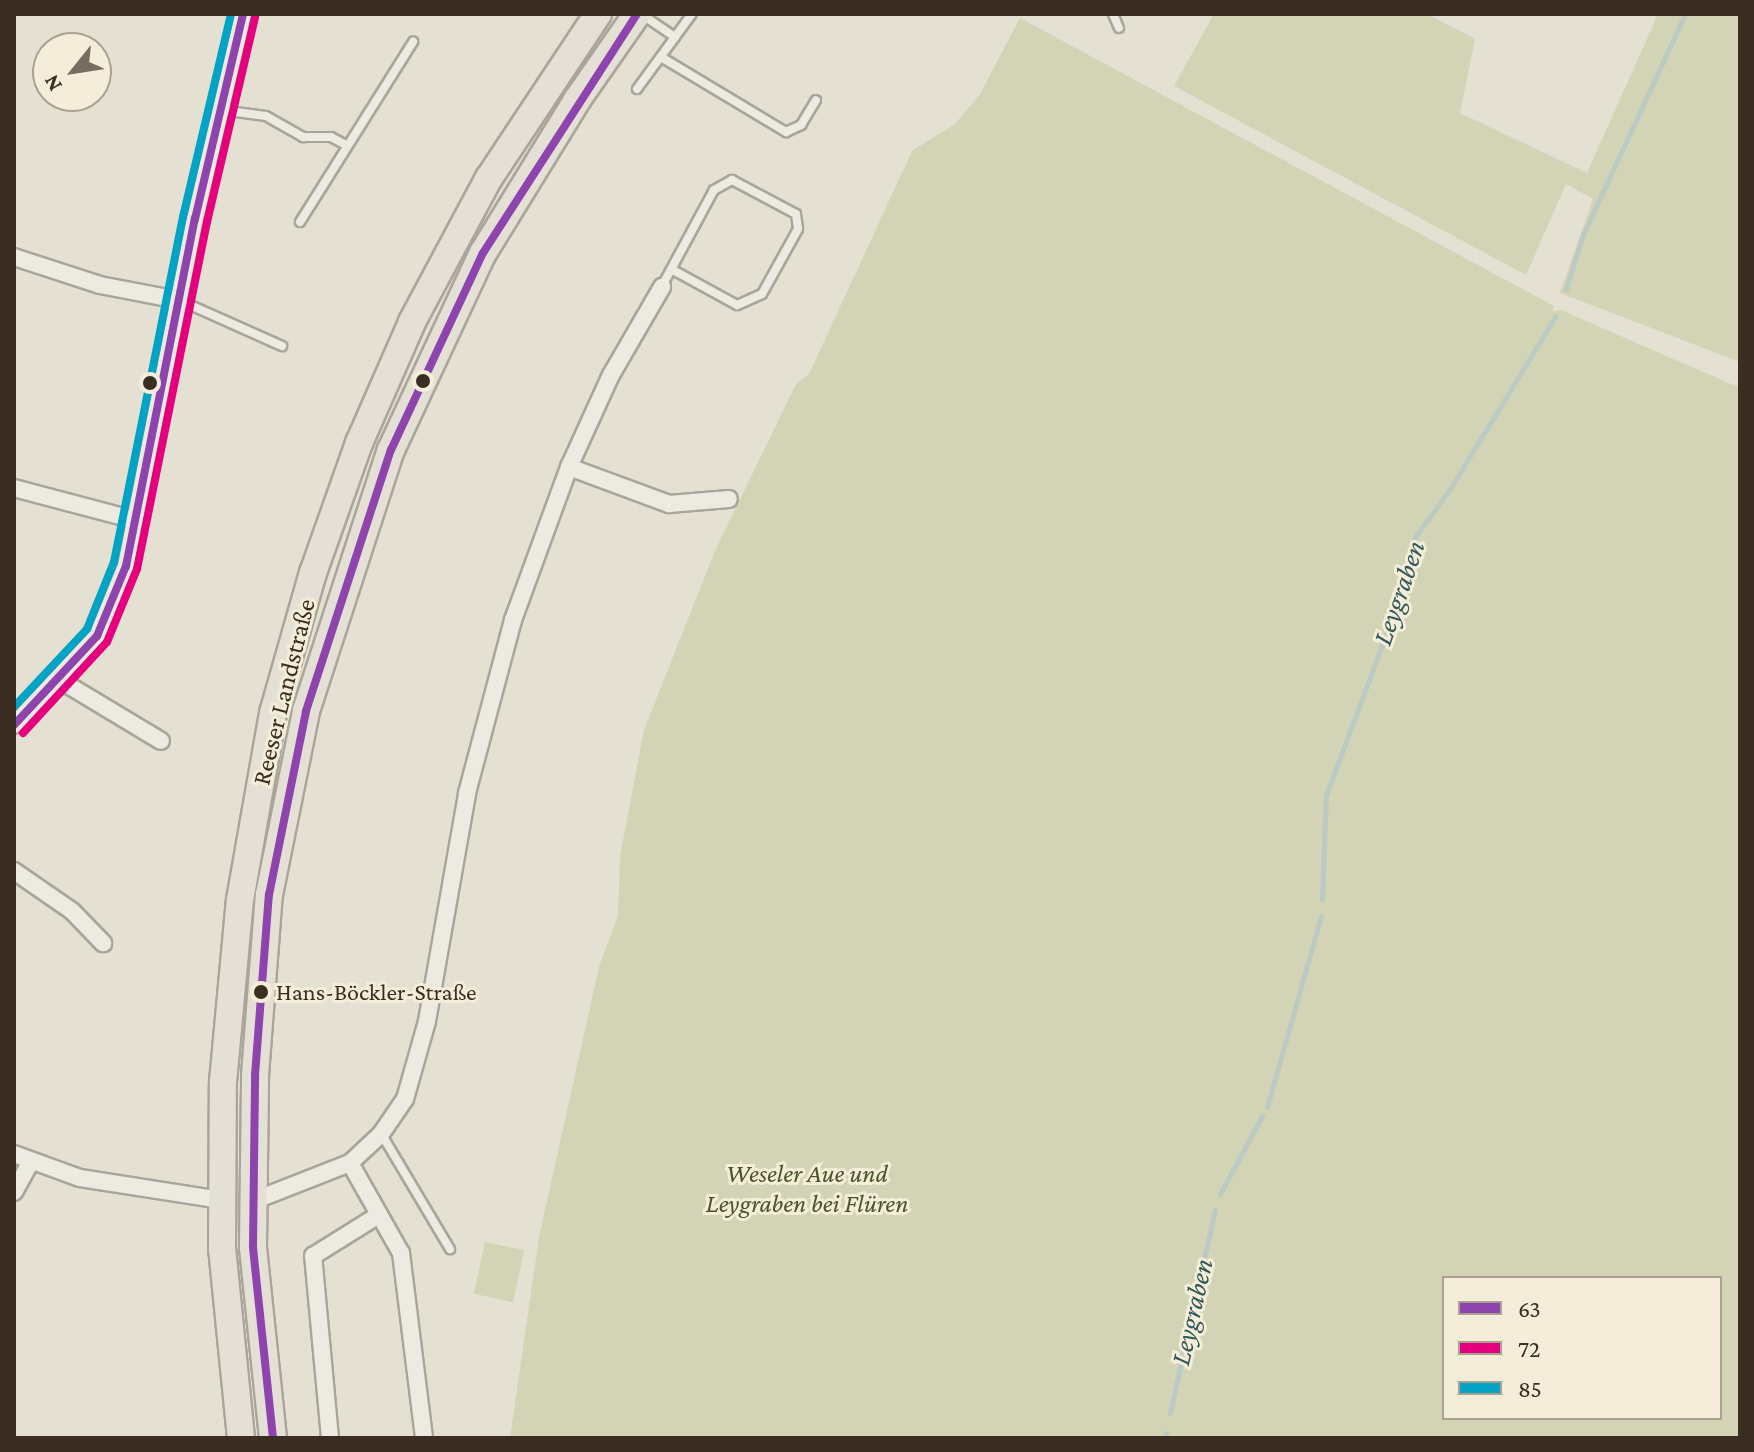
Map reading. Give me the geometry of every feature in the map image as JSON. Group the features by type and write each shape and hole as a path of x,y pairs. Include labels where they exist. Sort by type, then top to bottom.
{"main road":[{"name":"Reeser Landstraße","path":"241,1438 220,1200 223,1082 240,900 273,713 313,573 359,443 412,322 489,178 598,14"},
{"name":"Reeser Landstraße","path":"273,1438 253,1247 255,1075 269,895 306,711 346,579 391,450 483,253 577,100 639,14"},
{"path":"220,1200 253,1201"}],"street":[{"path":"14,725 97,636 111,609 135,520 178,300 243,14"},
{"path":"14,257 100,285 178,300"},
{"path":"253,1201 350,1163 381,1134 405,1099 421,1049 447,890 492,690 569,467 611,375 662,287"},
{"path":"569,467 669,504 729,499"},
{"path":"14,488 135,520"},
{"path":"58,679 161,741"},
{"path":"14,871 72,911 103,943"},
{"path":"14,1154 30,1163 148,1193 220,1200"},
{"path":"14,1192 30,1163"},
{"path":"350,1163 403,1262 424,1438"},
{"path":"330,1438 313,1256 377,1216"}],"lane":[{"path":"639,14 675,37"},
{"path":"637,89 692,14"},
{"path":"1113,14 1119,28"},
{"path":"300,222 413,42"},
{"path":"661,57 786,132 801,125 816,100"},
{"path":"220,110 266,116 303,137 331,137 346,145"},
{"path":"662,287 714,190 732,180 796,214 798,229 762,294 737,305 673,270"},
{"path":"178,300 282,346"},
{"path":"381,1134 450,1249"}],"green space":[{"path":"1214,14 1427,14 1475,39 1460,113 1587,173 1658,14 1740,14 1740,362 1560,293 1593,199 1566,184 1526,275 1174,86"},
{"name":"Weseler Aue und Leygraben bei Flüren","path":"1020,18 1554,306 1552,311 1561,310 1740,388 1740,1438 510,1438 539,1237 599,967 618,916 620,856 644,730 715,551 796,384 809,374 912,151 955,124 980,94"},
{"path":"485,1242 524,1250 513,1302 474,1294"}],"waterway":[{"name":"Leygraben","path":"1566,289 1582,237 1685,14"},
{"name":"Leygraben","path":"1322,899 1326,795 1393,616 1415,537 1450,489 1555,317"},
{"name":"Leygraben","path":"1267,1107 1321,916"},
{"name":"Leygraben","path":"1220,1194 1262,1116"},
{"name":"Leygraben","path":"1170,1413 1215,1210"},
{"name":"Leygraben","path":"1165,1438 1166,1433"}],"transit line":[{"name":"85","path":"14,707 87,629 114,562 183,217 231,14"},
{"name":"63","path":"14,725 97,636 126,566 195,219 243,14"},
{"name":"63","path":"273,1438 253,1247 255,1075 269,895 306,711 391,450 483,253 637,14"},
{"name":"72","path":"23,733 107,642 137,569 207,222 255,17"}],"place":[{"name":"Hans-Böckler-Straße","path":"261,992"}]}
